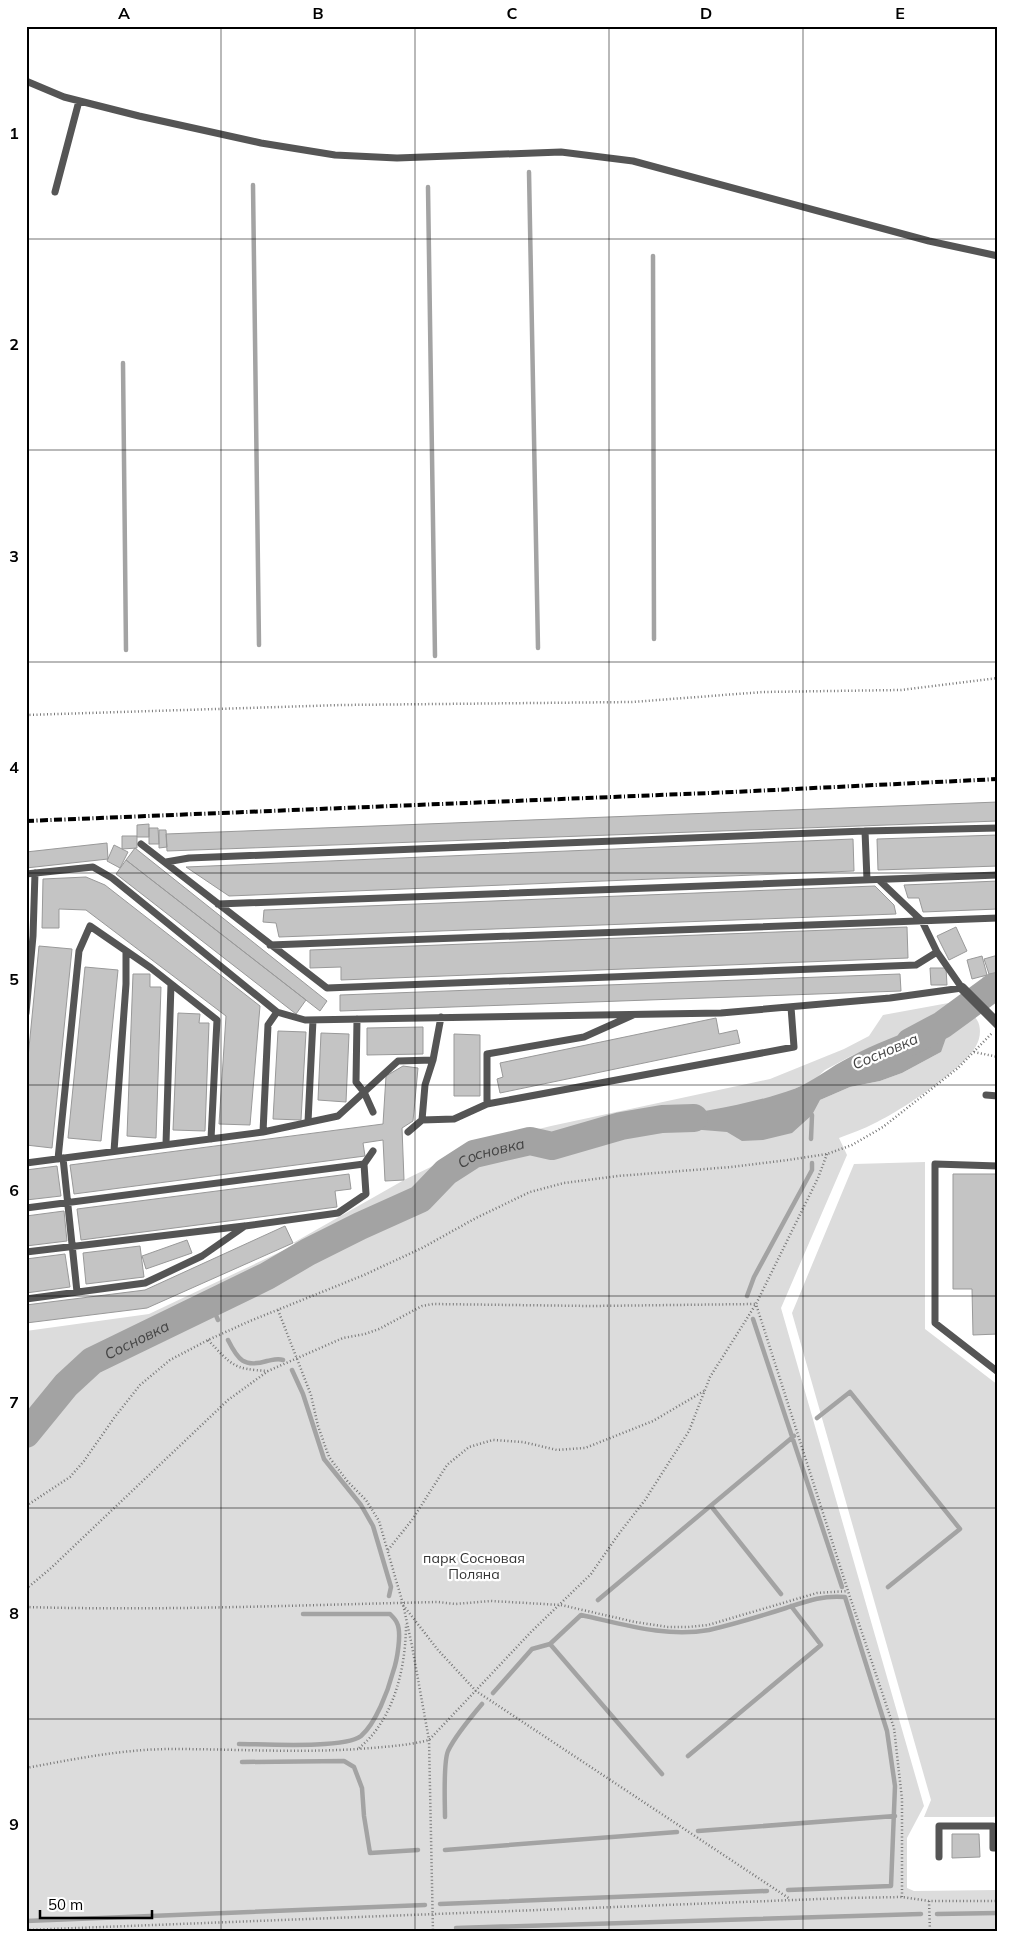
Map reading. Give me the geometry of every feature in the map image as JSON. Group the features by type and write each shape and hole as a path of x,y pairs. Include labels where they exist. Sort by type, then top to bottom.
{"street":[{"path":"966,991 998,1025"}],"lane":[{"path":"26,81 64,97 139,116 261,143 335,156 397,158 561,152 633,160 929,241 998,256"},
{"path":"55,192 80,101"},
{"path":"166,862 188,858 865,831 998,828"},
{"path":"865,831 867,880"},
{"path":"141,844 327,988 916,965 937,952"},
{"path":"26,874 93,867 112,878 277,1012 305,1020 721,1013 966,991"},
{"path":"26,1013 33,936 34,873"},
{"path":"218,904 998,875"},
{"path":"879,880 922,921 937,952 966,991"},
{"path":"270,945 998,918"},
{"path":"77,1292 60,1158 79,951 90,926 171,984 217,1020 211,1139"},
{"path":"114,1151 126,984 126,951"},
{"path":"166,1144 171,984"},
{"path":"408,1132 422,1120 454,1119 487,1104 794,1047 791,1007"},
{"path":"263,1132 268,1025 277,1012"},
{"path":"487,1104 487,1054 584,1038 635,1014"},
{"path":"422,1120 425,1085 433,1060 441,1017"},
{"path":"308,1122 313,1020"},
{"path":"357,1020 356,1082 364,1092 373,1112"},
{"path":"26,1163 263,1132 338,1116 398,1061 433,1060"},
{"path":"986,1095 998,1096"},
{"path":"26,1252 338,1213 366,1194 364,1164 373,1151"},
{"path":"26,1208 364,1164"},
{"path":"998,1166 935,1164 934,1323 998,1372"},
{"path":"26,1299 144,1283 202,1256 245,1226"},
{"path":"986,1363 998,1363"},
{"path":"939,1858 939,1826 993,1826 996,1847"}],"path":[{"path":"26,715 342,705 632,702 763,692 901,690 998,678"},
{"path":"26,1506 70,1477 140,1385 170,1360 208,1340 389,1263 530,1192 564,1183 618,1176 731,1167 827,1154 852,1144 883,1127 958,1068 998,1025"},
{"path":"974,1052 998,1057"},
{"path":"26,1768 98,1754 132,1751 171,1749 316,1752 408,1745 429,1740 531,1632 591,1574 656,1484 689,1431 710,1377 756,1304 818,1178 827,1154"},
{"path":"26,1589 51,1568 228,1400 268,1371 296,1357 343,1338 379,1329 422,1306 433,1304 592,1306 756,1304"},
{"path":"756,1304 894,1728 902,1799 902,1897"},
{"path":"278,1310 311,1395 318,1426 329,1457 348,1482 366,1500 379,1521 403,1604 429,1740 433,1932"},
{"path":"208,1340 233,1366 250,1370 268,1371"},
{"path":"388,1550 412,1520 447,1466 469,1447 493,1440 523,1442 557,1450 585,1448 653,1421 705,1391"},
{"path":"26,1607 95,1609 438,1602 455,1604 491,1601 560,1606 635,1622 668,1627 688,1627 708,1625 778,1606 811,1594 848,1591"},
{"path":"403,1604 438,1650 476,1691 792,1900"},
{"path":"358,1749 369,1739 395,1694 406,1641 406,1620"},
{"path":"26,1930 792,1900 902,1897 928,1901 998,1901"},
{"path":"928,1901 930,1932"}],"green space":[{"path":"998,972 998,1005 990,998 982,976"},
{"name":"парк Сосновая Поляна","path":"954,1002 964,1006 975,1017 980,1026 979,1037 976,1046 959,1066 930,1089 886,1117 839,1138 847,1155 781,1308 924,1806 907,1838 907,1888 914,1891 998,1890 998,1932 26,1932 26,1331 149,1314 297,1244 293,1243 404,1180 478,1144 551,1126 770,1079 844,1049 869,1036 883,1015","holes":["926,1024 941,1052 902,1073 880,1081 850,1087 820,1100 794,1089 814,1080 825,1070 851,1056"]},
{"path":"925,1162 925,1329 998,1385 998,1816 993,1817 924,1817 931,1800 792,1313 854,1164"}],"water":[{"path":"927,1024 942,1025 947,1035 941,1052 902,1073 880,1081 850,1087 820,1100 812,1115 792,1133 763,1140 742,1141 727,1132 678,1128 656,1120 743,1103 794,1089 859,1052"}],"building":[{"path":"998,802 998,821 167,851 166,834"},
{"path":"149,824 149,837 137,837 137,825"},
{"path":"149,828 158,828 159,844 149,844"},
{"path":"159,830 166,830 167,847 159,848"},
{"path":"998,835 998,866 878,870 877,839"},
{"path":"122,836 137,836 137,848 122,849"},
{"path":"853,839 854,871 229,896 186,867"},
{"path":"107,843 108,859 26,868 26,852"},
{"path":"114,845 128,852 120,868 107,861"},
{"path":"135,848 327,1001 320,1011 126,860"},
{"path":"126,860 306,1000 296,1014 116,874"},
{"path":"86,877 105,885 260,1006 250,1125 219,1124 226,1016 86,910 59,909 59,928 42,928 43,879"},
{"path":"998,881 998,909 923,912 919,898 908,898 904,885"},
{"path":"875,886 894,905 896,914 279,937 276,923 263,922 264,910"},
{"path":"907,927 908,958 341,980 341,967 310,968 310,950"},
{"path":"956,927 967,951 949,960 937,936"},
{"path":"39,946 72,949 52,1148 26,1145 26,1078"},
{"path":"998,955 998,972 989,974 984,959"},
{"path":"982,956 987,975 972,979 967,960"},
{"path":"85,967 118,970 101,1141 68,1138"},
{"path":"930,968 946,968 947,985 931,985"},
{"path":"133,974 150,974 150,987 161,987 156,1138 127,1136"},
{"path":"900,974 901,991 340,1011 340,995"},
{"path":"178,1013 200,1014 199,1023 209,1023 205,1131 173,1130"},
{"path":"716,1018 719,1034 737,1030 740,1043 500,1093 497,1079 503,1077 500,1063"},
{"path":"423,1027 423,1054 367,1055 367,1028"},
{"path":"278,1031 306,1032 301,1120 273,1119"},
{"path":"321,1033 349,1034 346,1102 318,1100"},
{"path":"454,1034 480,1035 480,1096 454,1096"},
{"path":"403,1066 418,1068 413,1121 402,1128 404,1180 385,1181 383,1140 363,1143 365,1156 74,1194 70,1165 383,1124 386,1076"},
{"path":"57,1166 61,1196 26,1200 26,1170"},
{"path":"349,1174 351,1189 335,1191 337,1207 81,1240 77,1209"},
{"path":"953,1174 998,1174 998,1334 973,1335 972,1289 953,1289"},
{"path":"64,1211 67,1241 26,1246 26,1216"},
{"path":"285,1226 293,1243 147,1308 26,1323 26,1305 145,1290"},
{"path":"187,1240 192,1253 146,1269 142,1256"},
{"path":"140,1246 144,1277 86,1284 83,1253"},
{"path":"65,1254 70,1287 26,1293 26,1259"},
{"path":"952,1834 979,1834 980,1857 952,1858"}],"waterway":[{"path":"529,172 538,648"},
{"path":"253,185 259,645"},
{"path":"428,187 435,656"},
{"path":"653,256 654,639"},
{"path":"123,363 126,650"},
{"name":"Сосновка","path":"910,1042 942,1025 998,984"},
{"path":"811,1139 812,1115"},
{"name":"Сосновка","path":"26,1434 66,1385 92,1361 267,1276 308,1252 360,1226 420,1199 446,1172 474,1154 530,1141 552,1146 621,1126 662,1119 694,1118"},
{"path":"747,1296 754,1277 812,1170 812,1163"},
{"path":"211,1304 218,1320"},
{"path":"753,1319 842,1587"},
{"path":"228,1340 235,1353 247,1363 283,1360"},
{"path":"292,1370 303,1394 324,1459 361,1505 373,1526 391,1587 389,1596"},
{"path":"817,1418 850,1392 960,1529 888,1587"},
{"path":"598,1600 794,1436"},
{"path":"711,1506 781,1594"},
{"path":"493,1693 532,1649 550,1644 581,1615 645,1629 693,1632 709,1630 758,1617 815,1599 845,1597 887,1731 895,1786 891,1886 788,1890"},
{"path":"688,1756 821,1645 791,1606"},
{"path":"239,1744 321,1744 352,1740 361,1736 372,1723 381,1706 391,1680 397,1654 399,1633 394,1618 390,1614 303,1614"},
{"path":"550,1644 662,1774"},
{"path":"445,1817 446,1757 459,1733 482,1704"},
{"path":"242,1762 344,1761 354,1767 362,1788 370,1853 418,1850"},
{"path":"698,1831 895,1816"},
{"path":"445,1850 677,1832"},
{"path":"440,1904 767,1891"},
{"path":"26,1921 425,1905"},
{"path":"937,1914 998,1913"},
{"path":"456,1928 921,1914"}],"railway":[{"path":"26,821 733,792 998,779"}]}
